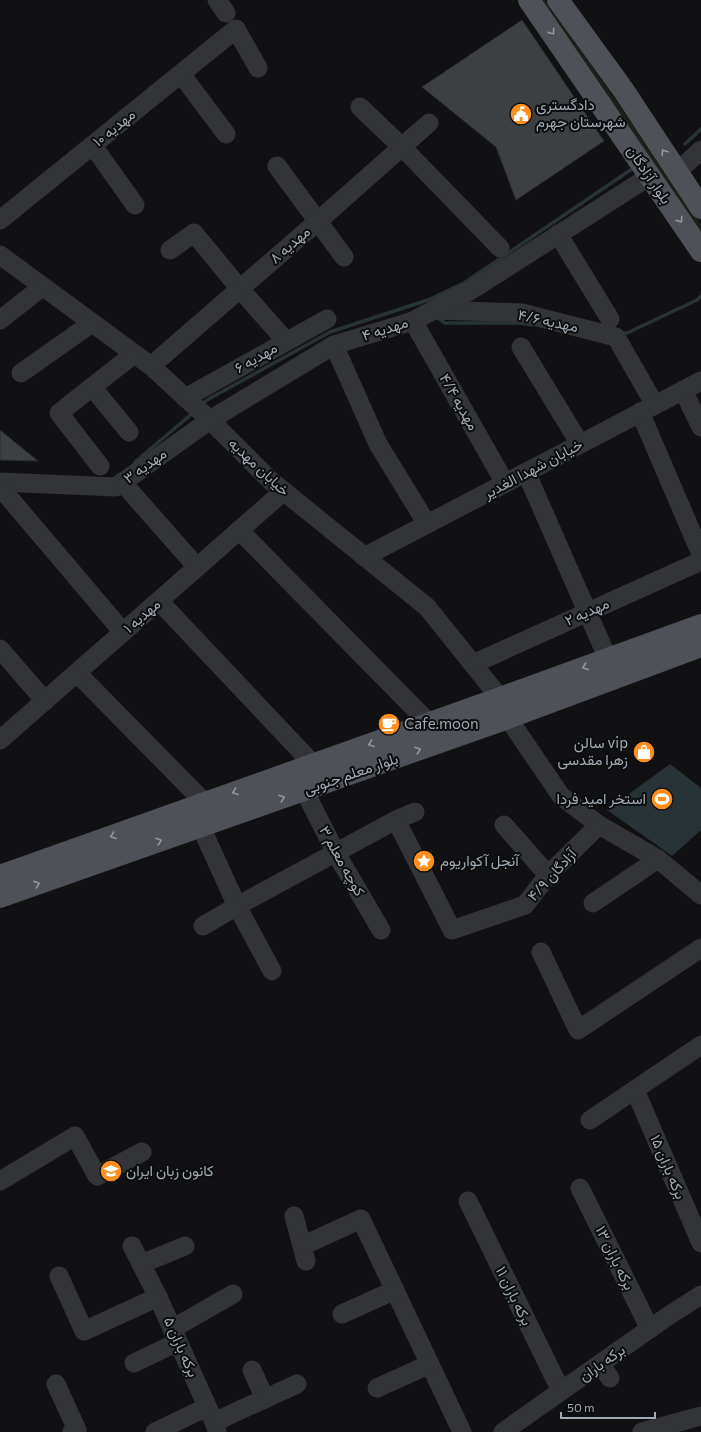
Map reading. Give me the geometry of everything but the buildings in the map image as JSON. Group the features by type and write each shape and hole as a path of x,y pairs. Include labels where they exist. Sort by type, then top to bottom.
{"main road":[{"name":"بلوار آزادگان","path":"529,0 701,251"},
{"name":"بلوار آزادگان","path":"558,0 624,91 701,208"},
{"name":"بلوار معلم جنوبی","path":"0,897 508,718 654,653 701,625"},
{"name":"بلوار معلم جنوبی","path":"0,876 608,659 701,646"}],"street":[{"name":"مهدیه ۱۰","path":"0,220 236,29 258,68"},
{"path":"181,74 226,134"},
{"path":"360,106 500,248"},
{"name":"مهدیه ۸","path":"151,366 429,123"},
{"path":"92,146 134,205"},
{"path":"677,172 701,150"},
{"path":"277,166 344,257"},
{"name":"مهدیه ۴","path":"210,420 334,345 414,321 431,310 473,289 650,176"},
{"path":"170,250 194,233 240,289 286,341"},
{"path":"558,234 610,319"},
{"name":"خیابان مهدیه","path":"0,256 151,366 210,420 271,481 426,607 500,698"},
{"path":"0,320 42,287"},
{"name":"مهدیه ۴/۶","path":"431,310 522,313 616,337 648,408"},
{"name":"مهدیه ۶","path":"185,398 327,319"},
{"name":"مهدیه ۴/۴","path":"414,321 506,483"},
{"path":"20,373 92,323"},
{"path":"334,345 378,444 427,524"},
{"path":"521,347 580,444"},
{"path":"100,466 59,413 134,354"},
{"name":"خیابان شهدا الغدیر","path":"364,556 701,380"},
{"path":"92,387 129,432"},
{"path":"683,390 701,428"},
{"path":"648,408 701,554"},
{"name":"مهدیه ۳","path":"0,482 116,487 210,420"},
{"path":"526,472 608,659"},
{"path":"122,482 197,567"},
{"path":"0,487 123,632"},
{"name":"مهدیه ۱","path":"0,740 284,491"},
{"path":"239,530 429,723"},
{"name":"مهدیه ۲","path":"473,664 701,561"},
{"path":"159,601 313,764"},
{"path":"0,649 45,701"},
{"path":"77,673 205,803"},
{"path":"508,718 562,796 599,825 658,859 701,895"},
{"name":"کوچه معلم ۳","path":"304,790 336,853 381,930"},
{"path":"203,926 236,906 396,820 415,812"},
{"name":"آزادگان ۴/۹","path":"396,820 452,930 525,905 548,875 599,825"},
{"path":"504,825 548,875"},
{"path":"201,827 236,906 272,971"},
{"path":"593,904 658,859"},
{"path":"541,952 578,1030 701,948"},
{"path":"590,1120 701,1045"},
{"name":"برکه باران ۱۵","path":"635,1090 701,1243"},
{"path":"0,1181 75,1136 98,1176 142,1152"},
{"name":"برکه باران ۱۳","path":"580,1188 650,1329"},
{"name":"برکه باران ۱۱","path":"468,1201 561,1391"},
{"path":"294,1216 304,1254 361,1219 462,1432"},
{"name":"برکه باران ۵","path":"132,1246 158,1296 216,1428"},
{"path":"141,1264 184,1246"},
{"path":"59,1276 84,1331 158,1296"},
{"path":"342,1314 395,1290"},
{"path":"134,1364 233,1294"},
{"name":"برکه باران","path":"503,1432 561,1391 605,1371 650,1329 701,1295"},
{"path":"377,1388 430,1364"},
{"path":"252,1370 265,1399"},
{"path":"56,1384 77,1430 72,1432"},
{"path":"216,1428 225,1417 297,1384"},
{"path":"155,1432 207,1407"},
{"path":"645,1432 701,1416"}],"shaded area":[{"path":"537,0 545,0 701,224 701,244"},
{"name":"استخر امید فردا","path":"670,764 701,788 701,830 672,856 607,810"}],"waterway":[{"path":"685,144 701,129"},
{"path":"201,405 207,400 330,332 428,300 464,283 635,167"},
{"path":"621,333 627,333 697,300 701,296"},
{"path":"438,318 445,323 520,323 532,325"},
{"path":"135,462 194,412"}],"place":[{"name":"دادگستری شهرستان جهرم","path":"521,114"},
{"name":"Cafe.moon","path":"389,724"},
{"name":"سالن vip زهرا مقدسی","path":"644,752"},
{"name":"استخر امید فردا","path":"662,799"},
{"name":"آنجل آکواریوم","path":"424,861"},
{"name":"کانون زبان ایران","path":"111,1171"}]}
